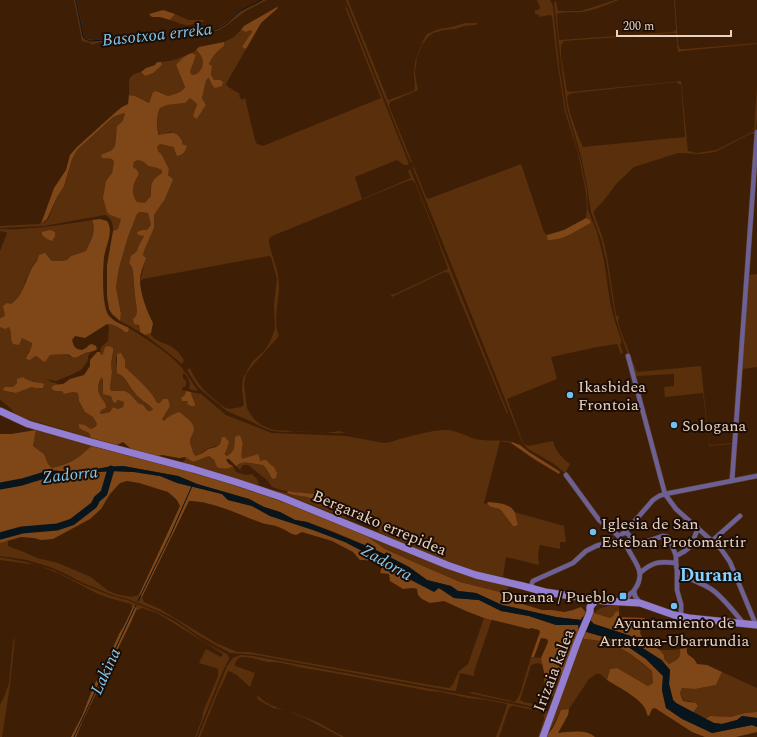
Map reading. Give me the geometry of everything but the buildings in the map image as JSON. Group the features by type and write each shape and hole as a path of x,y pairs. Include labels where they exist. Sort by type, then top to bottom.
{"street":[{"path":"732,481 757,132"},
{"path":"593,606 612,601 640,603 689,618 757,625 730,562 721,549 676,509 664,494 628,356"},
{"name":"Bergarako errepidea","path":"0,411 28,424 193,469 252,487 295,502 456,569 545,592 584,598 593,606"},
{"path":"566,475 600,520 622,541 632,543 646,542 663,536 666,536 670,540 676,556 677,590 681,604 681,616"},
{"path":"530,588 533,581 573,563 586,551 620,538 622,534 626,533 648,505 659,496 757,476"},
{"path":"712,541 740,516"},
{"path":"676,556 691,546 698,528"},
{"path":"626,533 630,537 627,542"},
{"path":"625,602 629,594 634,591 640,579 640,573 627,542"},
{"path":"640,573 648,566 657,563 676,563"},
{"path":"677,571 712,590 728,605 744,624"},
{"path":"634,591 635,596 640,603"},
{"name":"Irizaia kalea","path":"543,737 577,643 593,606"}],"shaded area":[{"path":"74,0 77,0 84,37 94,40 201,32 217,28 239,11 261,0 267,0 246,11 219,30 191,36 100,42 92,45 82,41"},
{"path":"346,0 348,0 388,100 415,89 414,73 415,62 423,41 427,34 439,29 465,23 478,23 476,25 464,26 433,33 428,37 422,45 417,58 415,72 418,90 390,102 389,106 412,162 411,163 406,152"},
{"path":"537,0 550,0 553,6 559,66 566,110 580,158 587,191 588,210 597,232 604,260 610,302 622,342 620,344 623,353 621,354 617,344 551,357 557,379 507,399 523,443 528,446 553,441 560,454 570,464 565,473 554,464 528,449 522,442 413,168 414,167 428,199 521,164 547,238 591,223 590,220 586,218 586,193 578,153 565,112 552,16 539,17 539,15 535,14 535,10 539,10 540,7"},
{"path":"619,0 588,11 557,14 559,40 673,32 676,30 675,0 678,44 680,49 757,43 678,52 675,33 564,41 561,45 561,57 567,91 570,92 681,81 688,151 697,153 716,150 754,131 757,86 757,118 731,476 729,480 726,480 729,478 732,444 709,446 703,393 665,397 664,387 674,386 674,374 635,375 615,315 606,259 601,239 591,212 581,156 567,107 554,2 556,1 558,11 581,11","holes":["676,82 681,85 685,137 583,147 575,129 570,112 567,99 568,95 573,93","752,133 754,134 754,147 732,443 711,445 709,444 701,366 637,372 620,329 618,321 619,317 616,315 607,256 594,211 616,184 634,167 678,153 699,154 715,152"]},
{"path":"277,7 278,8 261,23 246,49 242,47 252,32 251,30 246,32 241,30 244,26"},
{"path":"345,7 347,8 409,164 404,165 397,160 355,177 362,199 411,178 408,171 410,169 508,413 507,414 449,273 445,272 392,297 391,296 448,269 415,183 410,180 272,236 269,239 279,283 276,323 279,336 246,374 244,384 246,402 247,408 253,418 261,425 274,430 296,431 273,431 227,411 198,387 187,370 190,368 200,386 224,407 231,409 242,407 244,404 242,389 243,378 252,362 265,350 275,329 274,305 277,279 271,257 269,256 143,279 140,281 146,258 143,255 144,251 154,228 154,215 165,199 173,180 168,175 169,169 157,147 160,144 175,147 175,151 186,146 182,144 171,132 160,135 157,125 157,118 160,108 167,105 185,103 190,98 197,104 195,109 197,119 206,105 202,98 206,81 210,78 212,84 220,80 214,80 211,75 212,66 209,64 210,61 224,46 224,42 234,37 241,30 246,32 252,30 252,32 243,47 246,49 226,84 240,94 239,96 242,100 245,98 257,144 263,146 381,98"},
{"path":"163,10 175,14 170,20 160,17 152,17 149,14"},
{"path":"175,14 188,20 204,20 203,22 190,25 180,24 170,20"},
{"path":"224,42 224,46 215,54 209,64 212,66 211,75 214,80 220,80 223,82 222,86 215,88 208,78 202,98 206,105 197,119 193,116 197,104 190,98 185,103 167,105 160,108 158,114 157,129 159,135 171,133 176,134 182,141 182,144 187,146 184,153 177,156 174,147 160,144 157,147 169,169 168,175 173,180 165,199 154,215 154,228 143,255 146,258 140,285 144,302 153,323 151,333 145,335 140,332 139,325 134,324 133,319 136,316 137,311 132,267 129,263 131,256 137,251 144,236 138,235 137,232 147,230 151,225 148,213 140,212 137,214 128,237 119,268 116,287 121,314 120,321 109,309 107,296 107,265 113,231 118,229 121,219 110,215 107,212 103,198 106,181 112,173 114,162 112,159 102,158 101,155 112,150 115,146 117,126 122,121 125,113 113,117 77,150 72,159 64,186 47,219 42,223 42,221 54,188 66,170 70,155 77,147 117,111 128,104 129,95 135,96 149,103 153,92 156,91 168,96 182,91 185,87 176,65 187,55 192,53 196,55 190,72 192,75 195,75 201,69 203,64 201,56 196,50 199,47","holes":["138,160 144,162 148,166 162,170 162,173 152,183 151,196 145,203 137,202 133,191 135,181 139,174 133,167 134,162"]},
{"path":"196,50 201,56 203,64 201,69 195,75 192,75 190,72 196,55 192,53"},
{"path":"185,55 176,65 185,87 181,91 168,96 156,91 153,92 149,103 135,96 129,95 130,77 141,72 145,76 162,65 161,62 173,60"},
{"path":"161,62 162,65 153,73 145,76 141,72 146,68"},
{"path":"125,113 124,118 116,132 115,146 112,150 107,152 106,159 112,159 114,162 112,173 106,181 110,215 122,219 118,229 113,231 112,222 105,215 44,226 0,228 0,226 39,224 42,221 42,223 45,222 48,219 57,197 64,186 72,159 77,150 113,117"},
{"path":"757,147 757,170 749,275 757,274 757,367 743,369 735,476 757,473 757,475 736,480 733,478"},
{"path":"138,160 144,162 148,166 162,170 162,173 158,176 150,188 151,196 145,204 137,202 133,191 139,174 133,167 134,162"},
{"path":"140,212 148,213 151,225 147,230 142,230 144,236 137,251 131,256 129,263 132,267 137,311 136,316 140,332 120,321 121,314 116,287 119,268 128,237 137,214"},
{"path":"586,218 590,220 591,223 566,236 554,240 548,240 547,235 564,230"},
{"path":"100,219 107,221 110,229 104,257 103,288 105,306 110,317 129,328 128,332 125,332 114,325 107,324 85,338 75,336 72,340 77,349 82,350 92,344 96,346 96,350 76,357 72,357 68,354 50,355 45,362 35,356 30,360 26,359 32,343 22,338 19,345 13,344 9,327 5,329 0,327 0,318 5,316 3,306 7,303 11,304 19,297 30,271 39,255 45,253 52,261 61,261 67,260 71,256 86,251 94,232 92,220"},
{"path":"92,220 94,225 94,233 86,251 71,256 67,260 61,261 52,261 48,256 39,255 16,301 5,310 5,316 0,318 0,251 7,233 0,231 0,229 35,228"},
{"path":"50,230 55,232 55,236 52,241 42,235 42,232"},
{"path":"107,324 114,325 125,332 128,332 129,328 156,345 179,364 198,391 189,389 190,384 184,373 183,378 186,381 186,384 182,390 186,391 185,395 191,395 191,392 201,394 226,415 272,433 346,436 384,443 438,430 447,430 480,440 503,441 512,442 500,441 484,503 491,507 500,509 513,526 518,524 514,512 564,526 566,542 560,542 560,549 540,545 538,554 539,565 506,557 503,577 470,570 378,532 379,529 340,508 325,496 293,493 272,487 268,481 248,465 243,465 240,470 236,466 243,463 263,465 266,467 270,475 274,467 258,462 258,454 242,460 241,454 243,447 235,442 233,450 227,456 221,440 220,444 207,449 196,456 193,453 190,442 193,427 188,419 184,416 173,416 164,421 161,419 170,406 157,403 125,367 125,360 117,354 116,362 119,373 137,396 153,409 151,412 148,411 143,405 138,403 125,391 111,391 111,364 113,352 100,356 101,347 108,341 109,327"},
{"path":"0,327 9,327 11,330 11,340 22,338 32,343 32,349 27,353 39,357 42,361 47,359 49,355 68,354 70,357 91,352 82,369 56,381 47,379 56,383 58,385 54,385 64,394 73,392 78,393 79,401 85,412 93,417 97,424 91,429 85,425 82,430 89,433 91,438 17,416 0,399","holes":["28,381 38,382 32,387 16,393 5,391 5,387 13,387 17,383"]},
{"path":"151,333 156,340 177,351 184,360 182,364 145,335"},
{"path":"109,346 113,348 111,364 111,391 125,391 138,403 143,405 148,411 153,409 138,397 125,378 117,373 117,354 121,353 125,360 125,367 147,389 157,403 160,403 163,399 168,399 170,406 162,419 164,421 179,412 194,426 190,442 193,453 196,456 208,449 216,447 220,444 222,437 225,437 229,442 225,454 227,456 233,450 235,437 239,435 242,441 242,459 258,454 260,459 259,461 266,460 274,467 277,473 276,478 273,479 270,476 263,465 243,463 236,466 229,459 227,459 226,460 229,464 233,466 223,469 217,467 214,460 209,456 193,462 185,457 179,458 162,455 158,456 131,449 123,442 117,445 91,438 89,433 79,427 79,424 85,425 91,429 97,424 93,417 85,412 79,401 78,393 73,392 64,394 62,391 55,391 51,388 54,385 63,384 70,379 84,375 90,366 90,360 97,352 100,352 101,355 103,354 105,347","holes":["102,377 103,394 111,396 113,402 115,403 118,400 124,402 123,407 118,409 113,407 110,412 101,414 101,410 106,408 98,389 99,382"]},
{"path":"23,377 31,381 44,384 43,388 32,387 16,393 5,391 3,389 5,387 13,387 17,383 17,379"},
{"path":"102,377 104,390 106,394 111,396 113,402 118,400 124,402 123,407 118,409 113,407 110,412 101,414 99,413 105,402 98,390 99,381"},
{"path":"186,391 191,392 195,406 187,404 188,401 182,401 181,398 185,395"},
{"path":"36,430 92,446 73,460 52,468 48,464 44,454 33,446"},
{"path":"36,430 33,446 44,454 48,464 52,468 73,460 92,446 213,478 289,504 367,536 385,549 460,582 504,593 509,600 542,610 564,612 581,607 586,612 581,620 556,617 502,605 476,593 458,591 451,586 427,580 409,567 374,549 334,532 307,522 295,520 249,499 197,484 178,476 123,466 49,472 62,477 111,471 134,472 160,476 178,483 222,494 228,500 252,506 270,516 345,542 394,567 407,578 439,588 454,598 479,600 501,611 529,616 556,625 578,625 579,630 563,673 553,674 553,680 556,684 553,691 545,693 544,672 541,658 548,642 547,639 541,638 534,657 531,657 540,632 539,630 484,618 444,601 430,603 418,595 417,589 403,589 390,581 389,574 380,573 382,567 377,563 360,560 353,552 332,541 302,532 294,535 278,527 262,523 207,503 189,501 142,597 139,595 180,506 177,500 168,492 139,483 127,481 120,483 110,494 101,509 90,519 53,539 41,540 21,537 0,543 0,434 11,434"},
{"path":"339,431 345,433 327,433"},
{"path":"511,443 520,445 559,471 559,474 534,459"},
{"path":"209,456 214,460 217,467 225,469 233,466 236,472 246,475 252,474 257,479 259,483 258,485 182,463 185,460 185,457 193,462"},
{"path":"268,489 290,495 312,498 350,520 292,497"},
{"path":"288,491 325,496 334,505 358,519 356,520 347,514 342,515 324,504 310,498 289,494 287,493"},
{"path":"488,502 502,504 512,508 515,512 518,524 513,526 500,509 491,507 487,504"},
{"path":"367,536 445,568 510,586 504,593 460,582 385,549"},
{"path":"8,541 8,546 37,558 58,563 91,577 107,590 116,594 131,597 139,595 142,597 144,602 160,609 216,643 237,652 249,652 436,686 449,688 453,684 459,671 468,664 484,618 492,619 474,672 474,676 460,673 456,691 453,691 256,655 230,653 161,612 125,598 115,596 50,567 27,560 0,556 0,543"},
{"path":"0,557 26,562 35,565 0,560"},
{"path":"40,566 53,570 84,585 157,612 176,622 206,643 227,654 229,659 196,737 203,712 218,676 218,669 199,663 206,649 221,657 223,654 157,613 142,608 136,611 137,608 134,605 132,609 131,604 96,593 60,574"},
{"path":"619,604 619,611 615,612 610,618 594,613 602,608"},
{"path":"134,605 137,608 131,622 76,737 71,737 82,716 94,685 103,670"},
{"path":"619,611 619,617 645,618 640,632 641,636 651,645 660,650 664,655 664,659 669,664 678,658 680,655 680,649 687,648 687,654 694,659 697,664 707,665 722,672 716,685 695,689 682,688 680,693 683,701 696,703 698,706 693,713 673,700 669,684 670,670 662,660 641,647 631,636 594,624 590,620 594,613 610,618 615,612"},
{"path":"586,631 621,642 646,659 663,676 662,690 666,708 712,733 752,725 757,727 757,732 736,737 705,737 692,732 655,708 652,709 649,716 647,715 646,710 637,700 607,680 610,669 617,668 648,686 653,683 652,671 623,649 610,643 584,639 583,637"},
{"path":"15,637 10,685 2,737 0,737 0,705 9,683 13,642"},
{"path":"583,637 584,639 610,644 627,652 652,671 653,683 648,686 617,668 610,669 607,680 600,674 596,674 589,679 569,709 561,710 548,733 573,662"},
{"path":"680,649 680,655 678,658 669,664 664,659 664,655 660,650 674,650"},
{"path":"241,655 507,703 547,711 548,714 541,737 538,737 544,719 543,712 511,706 499,737 496,737 507,704 242,657 235,663 235,666 255,673 250,687 237,676 228,671 200,737 198,737 227,666 233,658"},
{"path":"531,657 541,658 543,665 538,663 531,665 520,700 523,702 540,705 543,703 545,693 553,691 556,684 553,680 553,674 563,673 555,696 549,696 548,707 544,708 530,706 469,693 472,692 515,702 520,694"},
{"path":"722,672 757,688 757,712 745,713 731,717 710,716 704,719 693,713 698,706 690,701 684,701 680,693 682,688 695,689 716,685"},
{"path":"258,695 269,704 290,711 317,722 344,737 341,737 288,711 275,709 257,699"},
{"path":"569,709 568,715 558,733 583,732 591,734 595,737 546,737 553,727 561,710"},
{"path":"757,712 757,718 742,716 737,720 722,724 714,723 705,719 710,716 731,717 745,713"}],"water":[{"path":"123,466 178,476 197,484 249,499 295,520 307,522 374,549 409,567 427,580 451,586 458,591 476,593 502,605 556,617 581,620 582,617 589,619 594,624 631,636 641,647 661,660 670,670 669,684 673,700 676,703 714,723 722,724 737,720 742,716 757,718 757,727 752,725 712,733 682,719 666,708 662,690 663,676 646,659 621,642 579,630 578,625 556,625 529,616 501,611 479,600 454,598 439,588 434,592 407,578 394,567 345,542 270,516 252,506 228,500 222,494 177,483 160,476 134,472 111,471 50,478 49,472"}],"waterway":[{"name":"Basotxoa erreka","path":"76,0 83,36 85,39 90,41 189,35 207,32 219,28 240,11 262,0"},
{"path":"0,536 22,530 57,527 72,522 94,505 97,499 104,493 111,469"},
{"name":"Zadorra","path":"0,486 22,482 48,474 57,474"},
{"name":"Lakina","path":"138,601 170,536 192,486"},
{"name":"Lakina","path":"74,737 136,605"}],"place":[{"name":"Ikasbidea Frontoia","path":"570,395"},
{"name":"Sologana","path":"674,425"},
{"name":"Iglesia de San Esteban Protomártir","path":"593,532"},
{"name":"Durana / Pueblo","path":"623,596"},
{"name":"Ayuntamiento de Arratzua-Ubarrundia","path":"674,606"}],"district":[{"name":"Durana","path":"711,575"}]}
